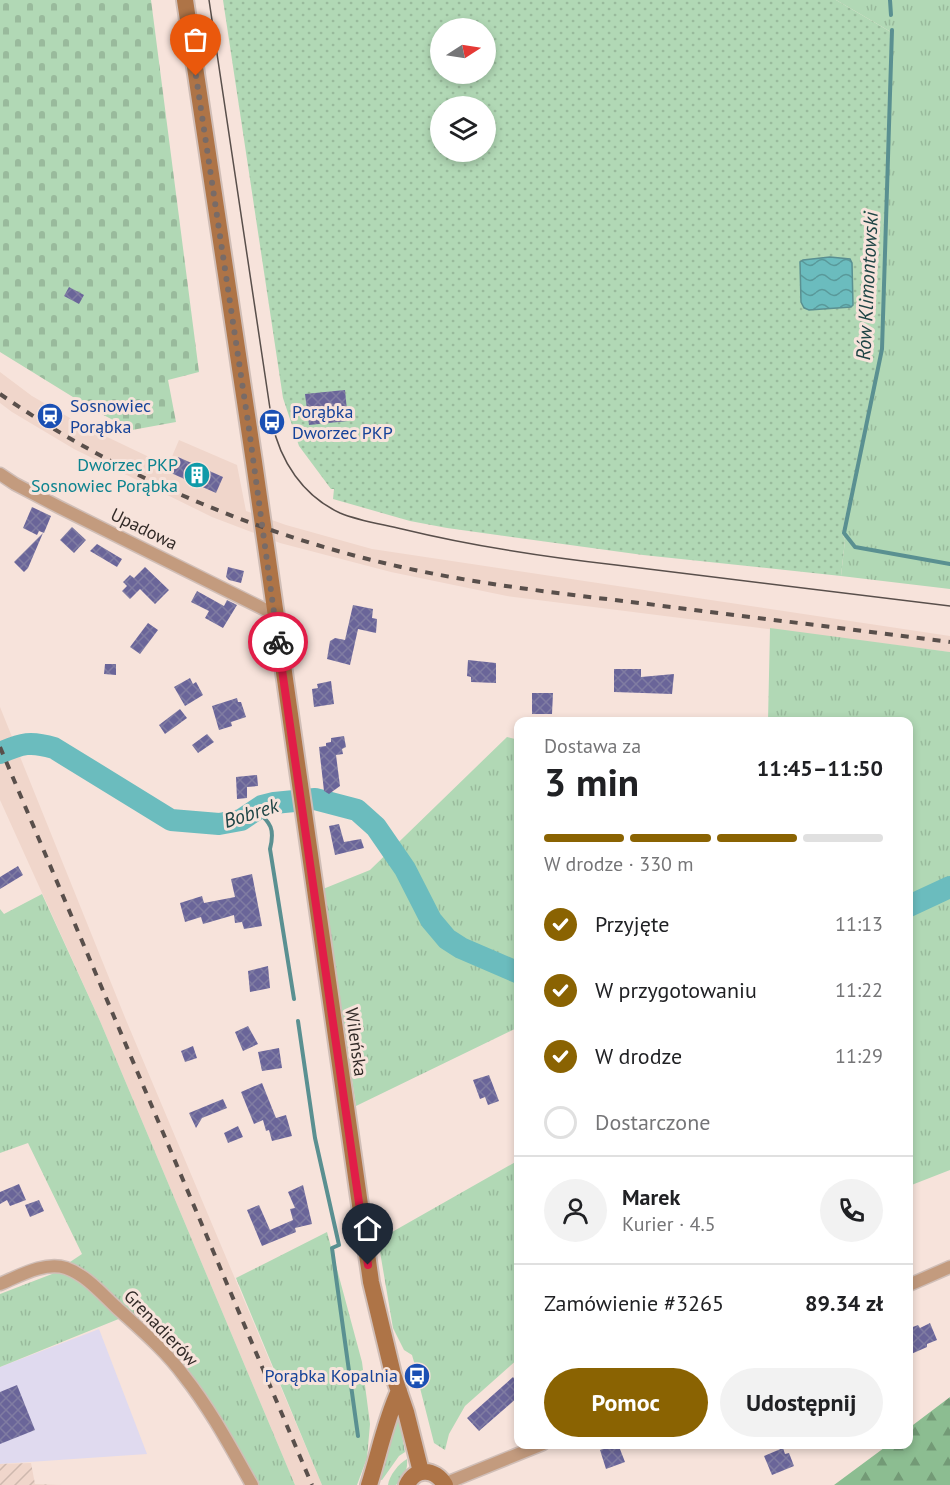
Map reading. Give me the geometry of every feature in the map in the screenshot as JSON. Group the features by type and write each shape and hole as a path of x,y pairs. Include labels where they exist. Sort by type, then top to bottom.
{"street":[{"name":"Wileńska","path":"184,0 249,429 304,827 371,1282 382,1334 421,1472"},
{"name":"Upadowa","path":"0,474 59,507 274,614"},
{"name":"Grenadierów","path":"0,1284 33,1270 58,1266 85,1279 146,1335 183,1374 218,1425 252,1485"},
{"path":"913,1283 950,1267"},
{"path":"369,1485 391,1408 399,1391"},
{"path":"407,1485 410,1478 421,1472 435,1474 445,1484 531,1449"}],"shaded area":[{"path":"0,372 32,396 82,425 168,466 179,440 237,465 246,511 286,525 372,549 950,636 950,652 507,596 391,572 280,543 212,517 74,449 12,412 0,403"},
{"path":"0,707 126,1020 322,1485 295,1485 100,1021 0,800"},
{"path":"99,1329 147,1454 0,1464 0,1367"},
{"path":"31,1463 35,1484 61,1485 0,1485 0,1464"}],"green space":[{"path":"0,0 151,0 199,372 168,380 176,422 132,430 94,410 0,352"},
{"path":"223,0 836,0 891,32 881,350 842,533 845,540 841,576 643,555 410,521 333,499 334,489 331,489 299,446 283,398"},
{"path":"836,0 950,0 950,589 841,576 845,540 842,533 881,350 891,32"},
{"path":"770,628 950,652 950,1170 913,1184 913,717 768,717"},
{"path":"507,737 514,739 514,1029 356,1106 323,889 370,870"},
{"path":"42,894 100,1021 295,1485 258,1485 231,1437 131,1314 0,1367 0,1294 52,1274 82,1254 28,1143 0,1153 0,909 4,914"},
{"path":"514,1163 514,1362 465,1406 449,1434 445,1450 434,1443 419,1384 423,1382 420,1369 416,1369 412,1355 404,1350 393,1328 378,1240"},
{"path":"327,1232 362,1362 370,1424 367,1458 357,1485 322,1485 236,1278"},
{"path":"950,1397 950,1485 834,1485 883,1449 913,1449 913,1425"},
{"path":"398,1413 405,1452 399,1456 382,1480 376,1479"},
{"path":"407,1459 405,1474 401,1480 396,1485 388,1485 395,1470"}],"water":[{"path":"830,257 850,259 852,263 853,305 809,310 804,308 801,302 800,262"}],"building":[{"path":"69,287 84,295 79,304 64,296"},
{"path":"345,390 348,421 309,425 305,394"},
{"name":"Dworzec PKP Sosnowiec Porąbka","path":"178,457 223,477 216,493 171,473"},
{"path":"32,507 51,516 44,533 39,531 37,535 23,528"},
{"path":"72,527 86,540 74,553 60,540"},
{"path":"43,533 28,568 24,572 14,562"},
{"path":"97,544 122,559 117,567 90,551"},
{"path":"145,567 169,590 155,604 140,589 130,599 122,591 127,586 123,582 130,575 134,578"},
{"path":"228,567 244,571 241,583 226,577"},
{"path":"197,591 224,606 227,600 237,605 223,628 205,618 209,611 191,602"},
{"path":"353,605 373,609 372,618 377,619 376,633 358,629 350,665 327,659 330,641 335,638 345,640"},
{"path":"148,623 158,630 140,654 130,647"},
{"path":"468,660 496,663 496,683 471,682 471,677 467,676"},
{"path":"105,664 116,664 116,675 104,674"},
{"path":"614,669 641,669 641,677 674,674 672,694 614,692"},
{"path":"190,678 193,684 196,682 203,695 185,706 174,687"},
{"path":"331,681 334,704 314,707 312,689 318,688 317,684"},
{"path":"532,693 553,693 552,714 532,714"},
{"path":"237,698 238,702 241,702 246,717 231,722 232,726 219,730 212,706"},
{"path":"180,709 187,718 165,734 159,725"},
{"path":"207,734 214,742 198,753 192,745"},
{"path":"344,736 346,747 342,749 343,754 336,755 340,786 329,794 324,791 319,747 326,746 326,743 331,742 331,738"},
{"path":"257,775 258,786 247,787 247,798 237,799 236,777"},
{"path":"339,824 344,842 361,839 364,848 335,855 329,826"},
{"path":"18,866 23,875 0,889 0,877"},
{"path":"252,874 262,926 244,929 242,922 235,923 234,915 203,924 201,917 185,922 180,903 202,896 204,903 235,897 231,879"},
{"path":"268,966 270,988 250,992 248,971"},
{"path":"248,1026 258,1044 243,1051 235,1032"},
{"path":"193,1046 197,1058 185,1062 181,1051"},
{"path":"279,1048 282,1068 262,1071 258,1052"},
{"path":"489,1075 499,1101 488,1105 485,1097 480,1099 473,1080"},
{"path":"262,1083 276,1118 286,1115 292,1136 272,1141 263,1120 254,1124 241,1092"},
{"path":"223,1099 227,1108 202,1118 196,1128 189,1113"},
{"path":"238,1126 243,1137 228,1143 224,1133"},
{"path":"19,1184 26,1200 10,1206 7,1200 0,1204 0,1192"},
{"path":"303,1185 312,1224 295,1228 296,1232 262,1246 247,1210 259,1205 270,1230 293,1220 290,1209 295,1208 288,1192"},
{"path":"39,1200 44,1211 30,1217 25,1205"},
{"path":"930,1323 937,1340 913,1353 913,1327 918,1325 920,1328"},
{"path":"513,1377 514,1400 479,1431 467,1418"},
{"path":"17,1385 35,1430 0,1444 0,1392"},
{"path":"620,1449 625,1462 606,1469 600,1450"},
{"path":"783,1449 785,1454 789,1453 794,1466 772,1475 764,1456"}],"waterway":[{"name":"Rów Klimontowski","path":"890,0 891,15"},
{"name":"Rów Klimontowski","path":"892,30 882,349 844,533 855,547 950,564"},
{"name":"Bobrek","path":"0,753 27,744 54,748 171,820 219,824 241,820 262,806 315,799 357,810 376,827 405,869 431,920 447,939 461,948 514,971"},
{"path":"256,810 272,831 270,849 294,999"},
{"name":"Bobrek","path":"913,904 950,887"},
{"path":"298,1021 315,1138 339,1245 332,1248 358,1436"}],"tram line":[{"path":"209,0 272,422 287,463 304,487 315,497 340,513 355,518 455,541 589,562 950,606"}],"railway":[{"path":"0,394 93,452 192,500 243,520 348,554 401,567 493,584 950,642"},
{"path":"0,747 312,1485"}],"way so far":[{"path":"196,76 249,429 278,642"}],"place":[{"name":"Sosnowiec Porąbka","path":"50,416"},
{"name":"Porąbka Dworzec PKP","path":"272,422"},
{"name":"Dworzec PKP Sosnowiec Porąbka","path":"197,475"},
{"name":"Porąbka Kopalnia","path":"417,1376"}],"route":[{"path":"278,642 368,1265"}]}
